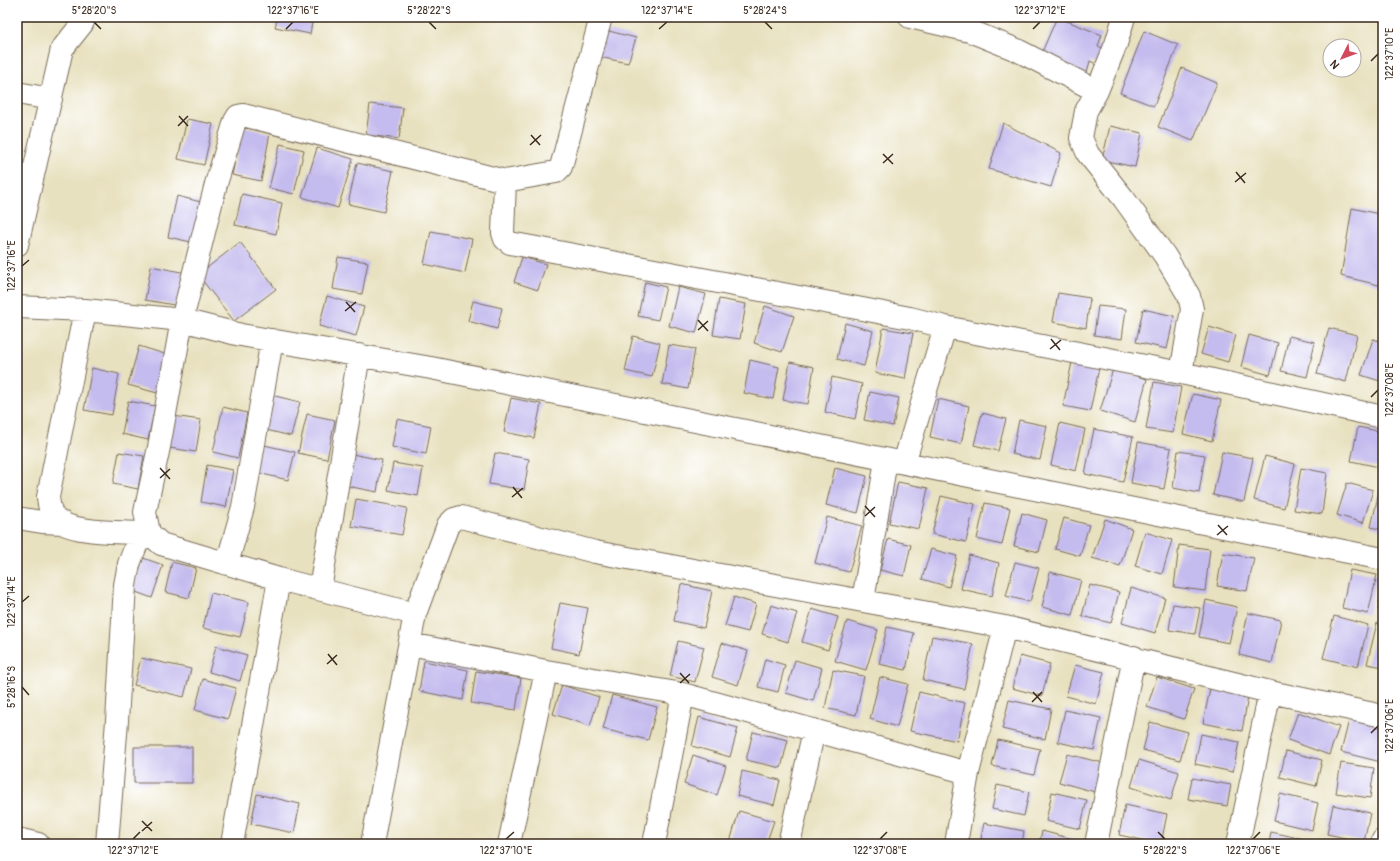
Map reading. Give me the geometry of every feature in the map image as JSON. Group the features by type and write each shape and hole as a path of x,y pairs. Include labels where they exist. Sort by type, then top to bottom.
{"street":[{"path":"17,245 62,49 83,22 85,17"},
{"path":"415,614 279,579 161,544 149,533 145,512 159,447 182,320 216,184 235,120 238,116 243,115 505,181 556,172 561,167 601,17"},
{"path":"910,17 970,31 1017,50 1097,91"},
{"path":"1124,17 1116,44 1097,91 1086,111 1081,138 1088,154 1124,199 1165,256 1189,296 1192,309 1181,373"},
{"path":"17,93 51,99"},
{"path":"505,181 502,233 505,239 510,243 910,318 945,327 1181,373 1383,417"},
{"path":"17,307 85,310 182,320 241,335 359,355 1383,559"},
{"path":"85,310 48,497 50,510 56,520 93,531 149,533"},
{"path":"863,601 895,462 945,327"},
{"path":"227,564 242,507 272,340"},
{"path":"320,589 359,355"},
{"path":"372,844 415,614 448,525 454,519 461,517 595,552 1005,627 1134,657 1270,692 1383,716"},
{"path":"17,518 42,522 63,523"},
{"path":"106,844 125,585 129,564 137,543 149,533"},
{"path":"232,844 279,579"},
{"path":"956,844 968,773 1005,627"},
{"path":"410,644 546,671 683,694 968,773"},
{"path":"1096,844 1134,657"},
{"path":"509,844 546,671"},
{"path":"1238,844 1270,692"},
{"path":"654,844 683,694"},
{"path":"789,844 814,730"},
{"path":"17,839 38,844"},
{"path":"1382,844 1383,840"}],"building":[{"path":"278,17 313,17 310,34 275,27"},
{"path":"1057,17 1102,35 1098,46 1107,50 1101,66 1090,61 1086,76 1042,52"},
{"path":"605,30 636,38 628,63 599,57"},
{"path":"1144,31 1178,45 1154,106 1120,93"},
{"path":"1182,68 1217,83 1193,141 1158,127"},
{"path":"370,104 403,108 399,139 366,135"},
{"path":"187,119 213,124 204,165 178,159"},
{"path":"1003,123 1061,153 1051,187 989,169"},
{"path":"1110,126 1142,133 1135,167 1102,160"},
{"path":"242,127 270,133 261,181 232,175"},
{"path":"280,144 304,150 294,194 269,188"},
{"path":"317,148 353,159 338,208 302,197"},
{"path":"357,163 393,171 384,212 348,204"},
{"path":"242,194 282,203 276,234 235,225"},
{"path":"177,196 205,203 196,243 168,237"},
{"path":"1352,208 1383,215 1383,286 1341,276"},
{"path":"431,231 472,239 465,273 424,264"},
{"path":"240,242 276,289 234,321 198,275"},
{"path":"338,257 368,262 362,294 333,289"},
{"path":"522,257 546,264 538,290 514,282"},
{"path":"151,266 186,273 180,306 145,300"},
{"path":"645,282 666,287 658,320 638,316"},
{"path":"678,287 706,294 696,333 669,326"},
{"path":"1058,293 1090,298 1086,328 1053,322"},
{"path":"327,296 364,307 356,336 319,326"},
{"path":"719,299 746,304 740,339 713,335"},
{"path":"473,301 502,308 497,329 468,321"},
{"path":"765,306 794,316 782,352 754,343"},
{"path":"1098,306 1126,309 1122,339 1094,335"},
{"path":"1143,309 1174,316 1167,349 1136,342"},
{"path":"845,323 873,331 864,366 837,359"},
{"path":"1209,327 1236,335 1228,362 1201,354"},
{"path":"883,328 913,333 905,379 875,373"},
{"path":"1329,328 1357,335 1346,382 1317,374"},
{"path":"1249,335 1278,343 1270,375 1241,367"},
{"path":"633,336 660,343 652,377 625,371"},
{"path":"1289,336 1315,342 1307,377 1281,371"},
{"path":"1373,339 1383,342 1383,382 1361,375"},
{"path":"669,345 695,349 688,389 662,384"},
{"path":"139,346 171,356 161,394 128,385"},
{"path":"750,360 779,367 773,399 744,393"},
{"path":"790,362 814,367 808,404 783,400"},
{"path":"1072,362 1099,368 1090,411 1063,406"},
{"path":"92,368 119,374 112,415 84,410"},
{"path":"1113,369 1147,379 1135,422 1100,411"},
{"path":"832,377 862,384 855,419 825,412"},
{"path":"1154,382 1181,387 1173,433 1146,429"},
{"path":"870,392 899,398 893,426 864,420"},
{"path":"1193,394 1221,400 1212,441 1183,434"},
{"path":"271,395 300,402 291,436 262,429"},
{"path":"511,398 541,404 534,438 504,432"},
{"path":"938,399 969,406 961,444 930,437"},
{"path":"128,401 155,406 148,440 122,434"},
{"path":"223,407 247,413 238,458 213,452"},
{"path":"982,413 1006,419 998,451 974,445"},
{"path":"307,414 335,420 327,459 298,453"},
{"path":"173,416 201,420 196,452 169,448"},
{"path":"397,419 431,426 426,454 392,447"},
{"path":"1019,420 1047,426 1040,460 1012,454"},
{"path":"1060,423 1085,429 1076,471 1051,465"},
{"path":"1358,427 1383,432 1383,449 1379,467 1351,461"},
{"path":"1094,429 1133,437 1123,482 1085,474"},
{"path":"1138,442 1171,448 1164,489 1131,483"},
{"path":"260,444 295,452 288,480 254,472"},
{"path":"1178,451 1205,455 1199,493 1173,488"},
{"path":"119,452 144,456 138,489 113,484"},
{"path":"1222,452 1253,458 1244,502 1213,495"},
{"path":"495,453 529,459 524,490 489,484"},
{"path":"352,454 382,460 377,492 347,486"},
{"path":"1265,456 1295,464 1284,508 1254,500"},
{"path":"393,463 423,468 418,496 388,490"},
{"path":"207,465 233,470 226,507 201,502"},
{"path":"835,468 867,476 858,513 826,505"},
{"path":"1301,468 1327,473 1322,514 1294,510"},
{"path":"898,482 928,488 919,529 889,523"},
{"path":"1347,483 1373,490 1363,523 1337,515"},
{"path":"1380,487 1383,488 1383,530 1371,527"},
{"path":"941,496 975,504 966,542 932,534"},
{"path":"356,499 407,508 402,535 351,526"},
{"path":"985,503 1010,508 1002,545 977,539"},
{"path":"1022,513 1047,520 1039,552 1014,546"},
{"path":"827,517 862,526 849,572 815,563"},
{"path":"1064,518 1089,525 1080,556 1055,549"},
{"path":"1105,519 1132,529 1120,566 1092,558"},
{"path":"1145,532 1172,540 1162,574 1135,566"},
{"path":"888,539 911,545 904,576 880,570"},
{"path":"1179,545 1210,549 1205,591 1174,587"},
{"path":"931,549 957,556 949,587 922,579"},
{"path":"1223,553 1254,558 1247,591 1217,586"},
{"path":"969,555 999,563 992,596 961,589"},
{"path":"143,558 163,565 152,598 133,591"},
{"path":"172,562 196,568 189,598 165,592"},
{"path":"1015,562 1039,568 1030,602 1006,596"},
{"path":"1350,570 1377,575 1368,614 1342,608"},
{"path":"1050,572 1081,580 1072,615 1042,607"},
{"path":"681,584 712,591 704,628 674,621"},
{"path":"1090,585 1119,592 1111,623 1082,616"},
{"path":"1383,585 1383,611 1378,610"},
{"path":"1131,588 1165,598 1155,633 1122,623"},
{"path":"211,593 249,602 240,637 203,628"},
{"path":"734,597 756,604 748,632 725,626"},
{"path":"1206,600 1237,607 1229,643 1199,637"},
{"path":"560,603 588,608 579,654 551,648"},
{"path":"1173,604 1200,608 1195,634 1169,630"},
{"path":"771,605 797,613 788,642 762,634"},
{"path":"812,609 838,617 828,650 802,642"},
{"path":"1248,613 1281,620 1272,663 1239,655"},
{"path":"1334,616 1368,625 1358,667 1323,658"},
{"path":"847,621 878,630 866,670 835,661"},
{"path":"1377,623 1383,625 1383,667 1367,664"},
{"path":"887,627 914,633 906,670 879,664"},
{"path":"932,636 973,644 964,689 923,680"},
{"path":"678,641 704,647 695,682 670,676"},
{"path":"722,643 748,651 738,685 712,677"},
{"path":"216,646 247,655 240,681 209,672"},
{"path":"1020,656 1050,664 1042,696 1012,688"},
{"path":"141,658 191,669 184,697 134,685"},
{"path":"765,659 785,665 778,692 758,687"},
{"path":"795,660 822,668 813,701 786,693"},
{"path":"424,661 468,670 463,700 419,691"},
{"path":"1075,665 1104,672 1096,704 1066,696"},
{"path":"833,670 864,676 856,715 825,708"},
{"path":"476,671 521,678 516,710 471,703"},
{"path":"880,677 908,684 897,727 870,719"},
{"path":"1157,677 1194,689 1184,719 1147,707"},
{"path":"203,679 236,688 228,719 195,710"},
{"path":"1211,684 1249,691 1242,731 1203,723"},
{"path":"562,685 599,697 590,726 553,714"},
{"path":"919,692 965,703 957,741 910,731"},
{"path":"612,695 657,707 648,740 603,729"},
{"path":"1009,700 1051,709 1045,739 1002,729"},
{"path":"1065,710 1101,718 1094,750 1058,742"},
{"path":"1298,712 1339,727 1329,755 1288,740"},
{"path":"1351,712 1383,720 1383,753 1381,762 1341,752"},
{"path":"699,717 738,728 730,757 692,746"},
{"path":"1150,722 1188,732 1180,760 1143,750"},
{"path":"753,732 788,740 781,768 746,760"},
{"path":"1201,734 1239,742 1233,772 1195,764"},
{"path":"998,740 1040,749 1034,775 992,766"},
{"path":"134,747 192,747 192,783 134,783"},
{"path":"1286,751 1322,760 1316,786 1280,777"},
{"path":"1067,754 1103,763 1095,792 1059,782"},
{"path":"693,755 726,766 717,795 684,784"},
{"path":"1139,760 1179,772 1171,800 1131,787"},
{"path":"1341,763 1374,768 1370,798 1336,793"},
{"path":"742,771 780,780 774,805 737,796"},
{"path":"1192,778 1231,785 1227,806 1188,799"},
{"path":"997,785 1029,792 1024,816 992,809"},
{"path":"1052,792 1087,800 1080,829 1046,821"},
{"path":"257,794 300,804 294,833 251,824"},
{"path":"1280,794 1318,803 1312,830 1274,821"},
{"path":"1125,805 1167,814 1161,844 1119,835"},
{"path":"1333,805 1370,813 1364,842 1327,834"},
{"path":"739,811 774,821 766,844 730,842"},
{"path":"984,823 1024,831 1022,844 980,844"},
{"path":"1042,831 1080,841 1079,844 1039,844"},
{"path":"1271,832 1308,840 1307,844 1269,844"}]}
